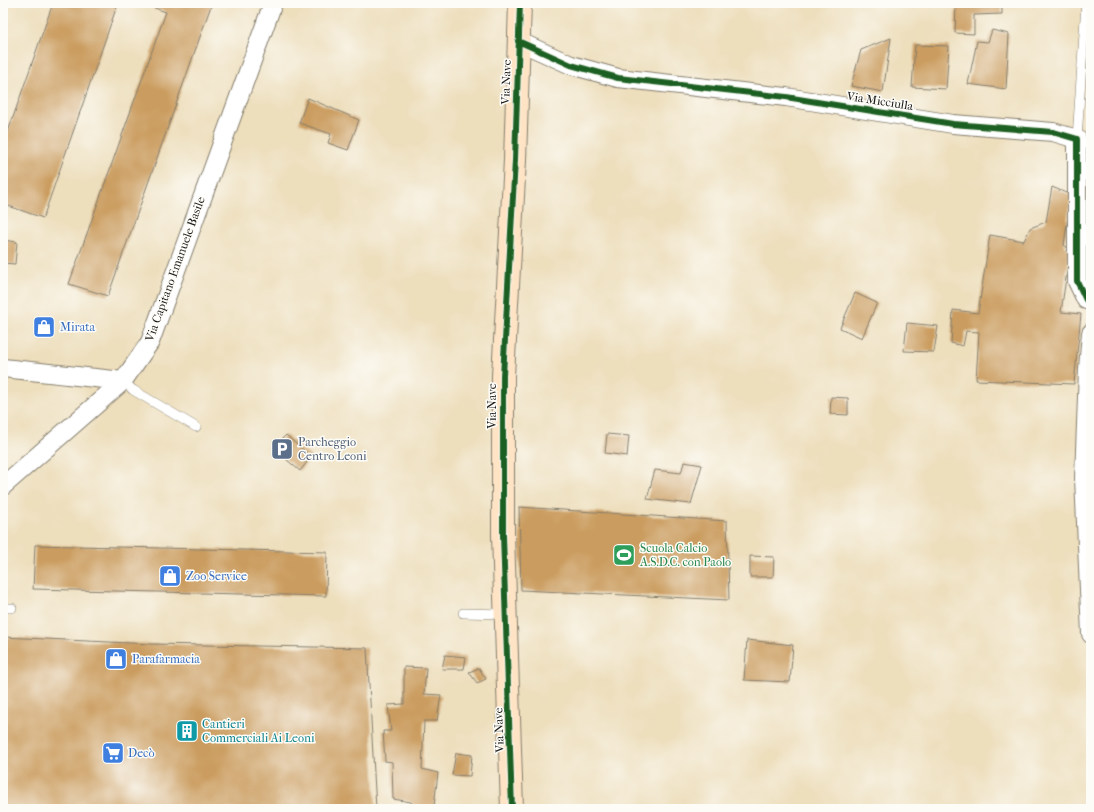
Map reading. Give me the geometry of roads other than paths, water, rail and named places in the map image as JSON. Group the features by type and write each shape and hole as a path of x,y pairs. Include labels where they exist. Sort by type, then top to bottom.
{"street":[{"name":"Via Capitano Emanuele Basile","path":"3,486 123,381 150,342 273,3"},
{"name":"Via Nave","path":"512,809 503,535 502,376 515,160 520,3"},
{"name":"Via Micciulla","path":"518,41 571,65 618,78 786,97 953,124 1054,132 1077,139"},
{"path":"1077,139 1077,281 1086,300 1091,301"},
{"path":"1091,333 1088,369 1084,478 1091,634"},
{"path":"3,368 123,381"}],"lane":[{"path":"1077,139 1086,3"},
{"path":"123,381 133,390 196,427"},
{"path":"463,613 506,614"}],"place":[{"name":"Mirata","path":"44,327"},
{"name":"Parcheggio Centro Leoni","path":"282,449"},
{"name":"Scuola Calcio A.S.D.C. con Paolo","path":"624,555"},
{"name":"Zoo Service","path":"170,576"},
{"name":"Parafarmacia","path":"116,659"},
{"name":"Cantieri Commerciali Ai Leoni","path":"187,731"},
{"name":"Decò","path":"113,753"}]}
